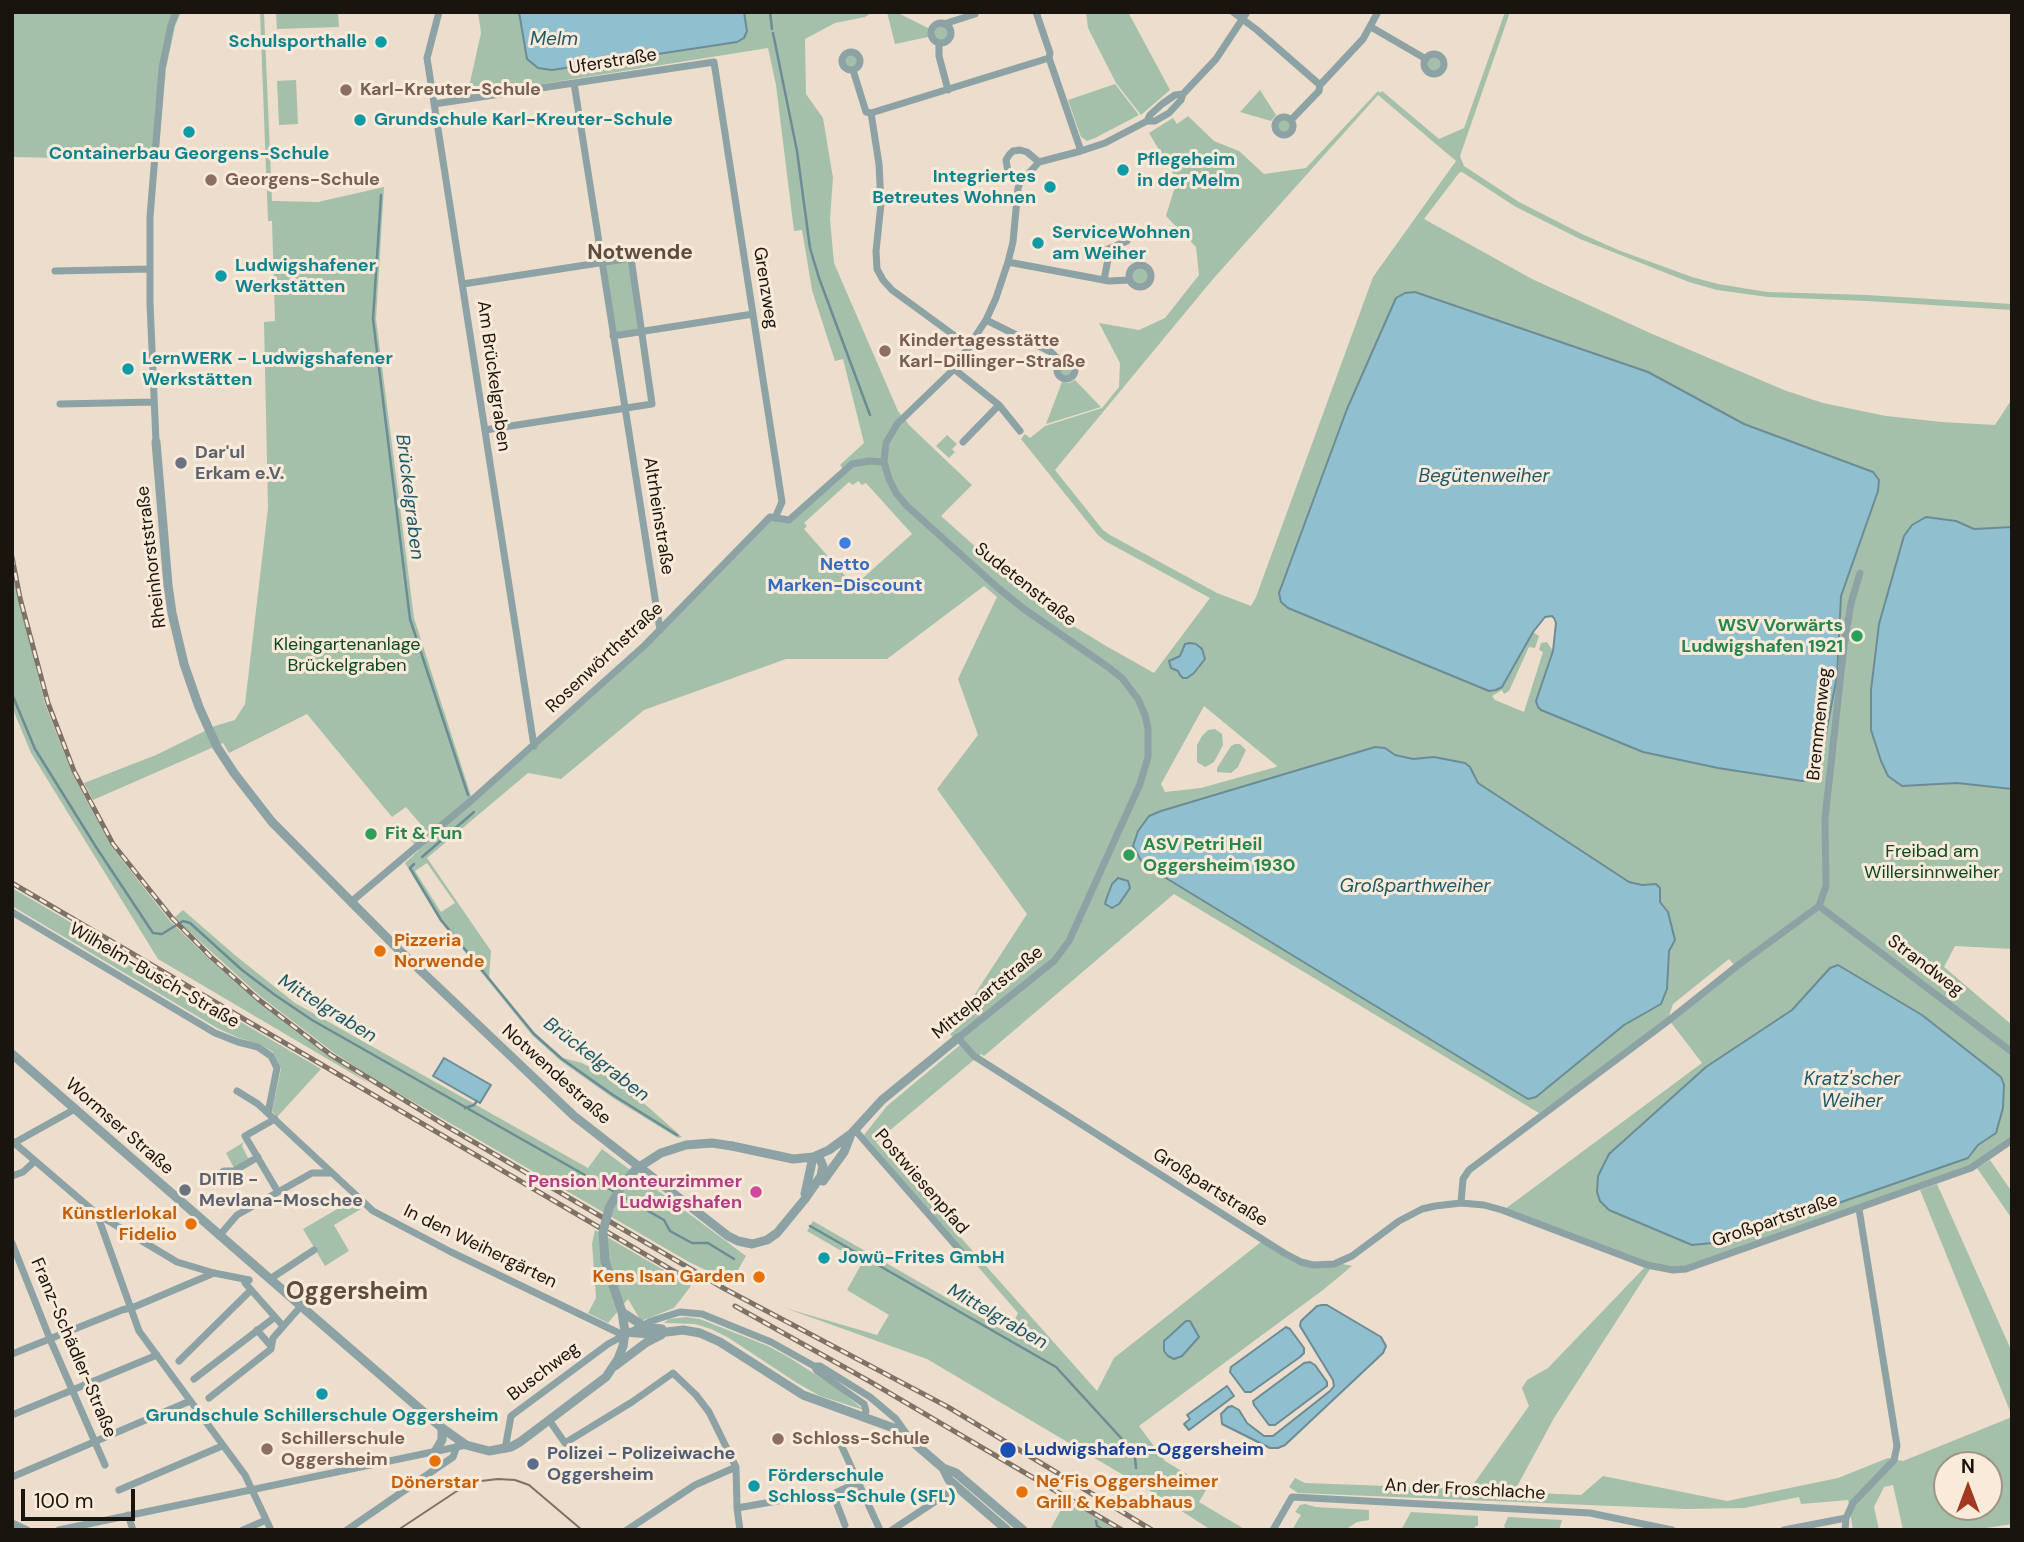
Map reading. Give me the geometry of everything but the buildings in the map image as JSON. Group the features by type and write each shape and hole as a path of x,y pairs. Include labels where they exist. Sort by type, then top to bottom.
{"street":[{"name":"Rheinhorststraße","path":"176,12 162,68 158,102 149,269 156,442 172,613 184,664 207,727 228,764 272,822 351,902"},
{"name":"Am Brückelgraben","path":"439,12 427,58 534,746"},
{"path":"1036,12 1081,151"},
{"path":"1233,12 1245,16 1321,85"},
{"path":"1291,120 1320,91 1321,85 1371,27 1378,12"},
{"path":"944,24 950,34 948,40 939,43 933,40 931,31 935,26 975,14"},
{"path":"884,462 886,443 891,431 954,369 986,320 1000,287 1013,242 1020,183 1038,162 1105,143 1169,113 1216,59 1245,16"},
{"path":"1371,27 1426,60"},
{"path":"939,43 939,56 948,90"},
{"path":"853,70 866,111 871,113 1049,58"},
{"name":"Uferstraße","path":"434,104 714,62"},
{"name":"Grenzweg","path":"714,62 782,502 775,518"},
{"name":"Altrheinstraße","path":"574,83 660,630"},
{"path":"871,113 880,177 881,204 875,260 877,269 892,290 970,346"},
{"path":"1020,183 1008,172 1006,160 1009,155 1020,150 1027,152 1038,162"},
{"path":"1100,250 1110,249 1127,241"},
{"path":"1104,280 1110,249"},
{"path":"463,284 631,258 652,404 485,430"},
{"path":"1008,262 1104,280 1129,280"},
{"path":"55,271 149,269"},
{"path":"613,336 753,314"},
{"path":"986,320 1051,352 1061,362"},
{"path":"954,369 999,405 1020,430"},
{"path":"60,404 154,402"},
{"path":"963,442 999,405"},
{"name":"Rosenwörthstraße","path":"351,902 534,746 645,645 770,517 789,520 852,464 884,462"},
{"name":"Sudetenstraße","path":"884,462 888,479 896,493 921,519 1024,609 1122,678 1138,699 1148,729"},
{"name":"Bremmenweg","path":"1819,906 1826,886 1825,818 1844,646 1851,603 1860,573"},
{"name":"Mittelpartstraße","path":"816,1156 840,1143 882,1100 1054,961 1069,941 1140,784 1148,757 1148,729"},
{"name":"Notwendestraße","path":"351,902 574,1116 728,1236 744,1243 758,1243 771,1238 783,1228 805,1199"},
{"path":"1461,1203 1463,1179 1469,1170 1819,906"},
{"name":"Strandweg","path":"1819,906 2012,1052"},
{"name":"Wilhelm-Busch-Straße","path":"12,912 215,1033 258,1048 271,1056 278,1068 268,1112"},
{"name":"Großpartstraße","path":"958,1038 974,1056 1284,1254 1301,1262 1323,1265 1342,1261 1409,1215 1435,1206 1461,1203 1502,1210 1647,1265 1673,1270 1686,1269 1858,1209 1897,1440 1894,1460 1853,1503 1846,1518"},
{"name":"Wormser Straße","path":"12,1054 461,1446"},
{"path":"237,1091 268,1112"},
{"path":"75,1109 13,1142 97,1214 177,1262 249,1280"},
{"name":"In den Weihergärten","path":"268,1112 373,1211 405,1229 624,1333"},
{"path":"275,1119 246,1136 278,1192"},
{"path":"805,1199 812,1197 844,1152 853,1132"},
{"name":"Postwiesenpfad","path":"853,1132 964,1255"},
{"path":"1858,1209 1971,1168 2012,1140"},
{"path":"614,1367 623,1346 624,1333 622,1312 608,1275 603,1232 609,1208 622,1185 636,1169 673,1148 698,1143 732,1146 793,1159 816,1156"},
{"path":"805,1199 823,1171 816,1156"},
{"path":"805,1199 816,1156"},
{"path":"209,1180 224,1171 234,1171 258,1157"},
{"path":"793,1159 804,1171 808,1182"},
{"path":"12,1177 23,1172 35,1161"},
{"path":"219,1236 237,1215 312,1173 331,1173"},
{"path":"97,1214 139,1331 244,1475 271,1530"},
{"name":"Franz-Schädler-Straße","path":"12,1243 105,1465"},
{"path":"270,1279 314,1250"},
{"path":"259,1270 245,1283 284,1326"},
{"path":"12,1354 214,1273"},
{"path":"179,1361 251,1290"},
{"path":"209,1398 271,1349 273,1338 301,1306"},
{"path":"622,1312 645,1327 665,1331 691,1331 709,1336 803,1395 890,1426 908,1436"},
{"name":"Buschweg","path":"505,1449 511,1416 624,1333 667,1315 691,1312 702,1314 771,1342 814,1366"},
{"path":"194,1379 275,1317"},
{"path":"257,1330 270,1345"},
{"path":"624,1333 650,1334 665,1331"},
{"path":"59,1530 436,1450 461,1446 483,1450 505,1449 520,1442 599,1383 614,1367 665,1331"},
{"path":"12,1415 157,1355"},
{"path":"814,1366 817,1371 864,1404 864,1417"},
{"path":"814,1366 820,1366 870,1397 896,1419 908,1436 943,1468 949,1480 961,1484 1023,1530"},
{"path":"549,1420 565,1443 673,1373 709,1412 736,1467 740,1530"},
{"path":"12,1477 190,1401"},
{"path":"436,1450 442,1440 442,1428"},
{"path":"838,1438 880,1530"},
{"path":"119,1490 222,1446"},
{"path":"347,1530 453,1457 461,1446"},
{"path":"627,1530 695,1485 736,1467"},
{"path":"737,1508 783,1500 819,1498 857,1483"},
{"path":"892,1530 961,1484"},
{"path":"961,1484 1007,1530"},
{"path":"833,1494 845,1525"},
{"name":"An der Froschlache","path":"1273,1530 1292,1497 1590,1513 1672,1530"},
{"path":"128,1515 133,1530"},
{"path":"1784,1530 1812,1527 1846,1518 1845,1530"},
{"path":"243,1530 266,1520"},
{"path":"12,1523 27,1530"}],"green space":[{"path":"12,12 181,12 175,26 166,69 158,160 12,157"},
{"path":"260,12 264,12 272,201 318,202 384,187 376,319 414,618 473,802 535,748 771,520 790,522 846,472 840,465 864,443 843,359 835,361 812,290 802,230 794,231 776,85 768,48 467,96 481,33 478,12 873,12 865,17 835,23 805,39 806,94 823,118 833,178 830,219 834,263 898,411 910,426 972,485 941,516 1023,589 1059,617 1154,673 1210,598 1105,541 1021,439 1025,434 1030,438 1045,426 1102,408 1119,387 1120,363 1099,323 1139,330 1165,318 1199,275 1196,247 1166,216 1177,180 1149,133 1173,118 1177,124 1188,116 1214,141 1239,151 1264,174 1306,168 1378,91 1382,91 1439,139 1464,128 1505,12 1510,12 1460,156 1464,166 1519,202 1618,250 1718,284 1767,292 2012,304 2012,310 1768,297 1717,290 1689,282 1580,239 1516,207 1462,172 1424,219 1532,279 1650,333 1784,390 1823,403 1886,416 1995,425 2012,399 2012,527 1974,529 1956,521 1879,624 1876,655 1881,761 1888,776 1902,786 1957,783 2012,789 2012,949 1955,946 1944,967 2012,1025 2012,1136 1970,1166 1686,1266 1673,1268 1649,1263 1505,1209 1702,1063 1669,1020 1734,965 1729,959 1673,1004 1668,1019 1539,1113 1174,894 984,1056 981,1054 876,1142 1097,1391 1114,1358 1261,1242 1300,1264 1352,1266 1139,1426 1165,1461 1208,1487 1199,1502 1246,1530 1211,1530 1152,1492 927,1359 785,1308 877,1335 889,1315 847,1290 862,1263 807,1231 813,1221 1008,1333 1018,1313 864,1135 887,1106 960,1045 950,1034 965,1021 960,1017 1027,914 937,789 978,735 958,679 997,597 984,586 887,659 786,659 644,710 561,779 528,773 427,858 491,951 489,978 535,1033 563,1058 582,1063 621,1083 682,1137 678,1138 613,1098 561,1061 532,1035 440,921 405,863 419,850 411,840 424,828 406,807 392,817 307,714 229,753 223,743 93,800 84,783 156,755 215,726 235,720 245,704 268,508 264,322 275,321 272,221 268,221","holes":["1378,95 1456,161 1373,277 1251,606 1217,593 1110,535 1103,530 1055,470 1213,279","1415,292 1648,372 1744,424 1873,472 1879,480 1878,491 1841,596 1837,676 1818,774 1718,768 1643,752 1536,701 1553,651 1547,642 1541,643 1539,650 1543,652 1524,712 1495,700 1492,696 1502,690 1504,694 1509,691 1529,647 1535,648 1539,636 1533,632 1502,687 1279,593 1347,409 1397,298 1405,293","858,481 862,485 866,483 912,534 854,586 804,529 807,526 804,523 849,482 853,485","1204,706 1277,766 1201,788 1165,792 1161,784","1375,747 1413,759 1434,757 1470,767 1478,783 1629,882 1656,884 1660,888 1660,903 1668,912 1675,940 1669,951 1667,989 1661,1004 1624,1025 1138,831 1149,816","427,863 455,903 441,912 415,871","1838,965 1922,1015 2001,1077 1996,1133 1978,1145 1968,1158 1804,1215 1782,1211 1600,1201 1597,1192 1598,1176 1706,1067 1792,1010 1830,968"]},
{"path":"276,12 338,12 339,27 277,29"},
{"path":"887,12 896,12 928,28 928,37 895,44"},
{"path":"1086,12 1128,12 1170,90 1141,115 1116,83 1088,28"},
{"path":"937,25 945,25 950,34 948,41 937,43 932,38 932,30"},
{"path":"851,52 857,55 860,61 857,67 851,70 845,67 842,61 845,55"},
{"path":"1434,54 1441,57 1444,64 1441,71 1434,74 1427,71 1424,64 1427,57"},
{"path":"296,80 298,124 279,125 277,81"},
{"path":"1115,84 1139,115 1087,141 1081,137 1068,100"},
{"path":"1260,90 1276,115 1271,121 1240,112"},
{"path":"1280,117 1288,117 1293,126 1291,133 1280,135 1275,130 1275,122"},
{"path":"631,258 641,331 613,336 602,262"},
{"path":"1140,265 1150,272 1151,276 1144,286 1140,287 1130,280 1129,276 1136,266"},
{"path":"1062,361 1070,361 1075,370 1073,377 1062,379 1057,374 1057,366"},
{"path":"1075,380 1101,407 1046,424 1062,382"},
{"path":"947,435 957,444 952,449 955,452 949,458 936,446"},
{"path":"12,573 45,704 72,773 111,846 170,921 209,959 295,1031 370,1084 158,959 31,753 12,707"},
{"path":"1215,729 1222,734 1223,745 1214,762 1205,767 1197,762 1197,745 1208,730"},
{"path":"1240,744 1246,750 1238,767 1231,773 1217,772 1231,746"},
{"path":"12,888 321,1069 277,1117 272,1111 281,1069 273,1052 260,1044 217,1028 12,906"},
{"path":"183,910 295,1003 588,1168 602,1149 746,1256 731,1282 689,1262 374,1079 333,1052 260,996 183,926 175,917"},
{"path":"244,1142 242,1146 248,1158 252,1157 234,1168 226,1153"},
{"path":"1990,1160 2012,1192 2012,1219 1977,1168"},
{"path":"1937,1184 2012,1352 2012,1416 1920,1190"},
{"path":"351,1201 361,1209 334,1225 349,1251 325,1266 303,1229"},
{"path":"595,1230 691,1286 674,1308 641,1321 628,1299 608,1323 588,1313 596,1298 592,1244"},
{"path":"1644,1268 1650,1269 1554,1418 1514,1492 1581,1495 1603,1476 1727,1501 1838,1478 1888,1458 1903,1461 2012,1417 2012,1524 1973,1530 1903,1530 1893,1485 1884,1487 1874,1507 1879,1530 1853,1530 1848,1500 1801,1504 1799,1497 1744,1508 1686,1509 1298,1493 1289,1487 1295,1478 1305,1483 1470,1489 1529,1406 1522,1388 1527,1380 1548,1368"},
{"path":"669,1319 700,1319 768,1346 838,1389 864,1410 820,1396 711,1329 695,1324 664,1323"},
{"path":"1065,1502 1078,1507 1116,1530 1050,1530"},
{"path":"1300,1505 1369,1510 1369,1520 1357,1522 1345,1530 1292,1530 1301,1515 1295,1512"},
{"path":"1411,1512 1478,1516 1478,1525 1471,1530 1401,1530"},
{"path":"1508,1517 1562,1520 1559,1530 1506,1530 1504,1526"}],"water":[{"name":"Melm","path":"519,12 744,12 747,31 744,38 737,42 552,70 538,68 527,59"},
{"name":"Begütenweiher","path":"1415,292 1648,372 1744,424 1873,472 1879,480 1878,491 1841,596 1837,676 1818,775 1811,780 1802,781 1718,768 1643,752 1541,710 1536,701 1553,651 1556,623 1552,616 1545,617 1533,632 1502,687 1489,691 1288,608 1281,602 1279,593 1347,409 1396,298"},
{"path":"1926,517 1956,521 1974,529 2012,527 2012,789 1957,783 1902,786 1888,776 1871,730 1871,690 1879,624 1904,536 1912,525"},
{"path":"1190,643 1202,649 1205,659 1194,673 1183,678 1178,671 1171,668 1169,661 1180,656 1185,644"},
{"name":"Großparthweiher","path":"1375,747 1413,759 1434,757 1465,763 1478,783 1629,882 1656,884 1660,888 1660,902 1668,912 1675,940 1669,951 1667,989 1661,1004 1624,1025 1536,1097 1528,1099 1143,864 1133,846 1138,831 1149,816 1161,811"},
{"path":"1118,878 1128,881 1130,888 1119,904 1112,908 1105,904 1112,884"},
{"name":"Kratz'scher Weiher","path":"1838,965 1922,1015 2001,1077 2004,1085 2003,1108 1996,1133 1978,1145 1968,1158 1804,1215 1781,1211 1712,1243 1692,1245 1609,1210 1600,1201 1597,1192 1598,1176 1609,1154 1706,1067 1792,1010 1830,968"},
{"path":"444,1058 491,1085 480,1103 433,1076"},
{"path":"1327,1305 1381,1337 1386,1346 1383,1353 1285,1445 1270,1448 1222,1424 1221,1414 1232,1406 1239,1410 1247,1423 1264,1436 1273,1436 1330,1391 1334,1386 1333,1380 1300,1326 1301,1321 1317,1306"},
{"path":"1186,1321 1190,1321 1199,1337 1182,1356 1174,1359 1164,1351 1164,1341"},
{"path":"1286,1327 1304,1348 1304,1353 1251,1392 1245,1392 1230,1372 1231,1367"},
{"path":"1304,1363 1315,1365 1327,1386 1275,1425 1269,1425 1253,1401"},
{"path":"1227,1386 1234,1396 1189,1430 1184,1424 1190,1419 1187,1415"}],"waterway":[{"path":"770,12 772,29"},
{"path":"773,33 797,151 810,248 870,415"},
{"name":"Brückelgraben","path":"381,195 373,319 410,619 468,795"},
{"name":"Mittelgraben","path":"12,694 35,749 153,933 162,934 183,921 190,923 242,970 312,1020 664,1220 670,1231 692,1243 708,1243 734,1259"},
{"name":"Brückelgraben","path":"422,857 474,812"},
{"name":"Brückelgraben","path":"414,864 410,868 441,920 534,1034 562,1059 677,1135"},
{"path":"465,1108 477,1101"},
{"name":"Mittelgraben","path":"810,1226 1056,1367 1132,1450 1136,1468"},
{"name":"Mittelgraben","path":"1096,1521 1097,1526 1104,1530"}],"tram line":[{"path":"398,1530 463,1487 498,1479 515,1480 529,1485 582,1530"}],"railway":[{"path":"12,557 48,703 74,771 113,844 172,918 258,999 331,1055 448,1127 725,1289 948,1407 1152,1530"},
{"path":"12,883 677,1273"},
{"path":"735,1306 869,1381 1122,1530"}],"place":[{"name":"Schulsporthalle","path":"381,42"},
{"name":"Karl-Kreuter-Schule","path":"346,90"},
{"name":"Grundschule Karl-Kreuter-Schule","path":"360,120"},
{"name":"Containerbau Georgens-Schule","path":"189,132"},
{"name":"Pflegeheim in der Melm","path":"1123,170"},
{"name":"Georgens-Schule","path":"211,180"},
{"name":"Integriertes Betreutes Wohnen","path":"1050,187"},
{"name":"ServiceWohnen am Weiher","path":"1038,243"},
{"name":"Ludwigshafener Werkstätten","path":"221,276"},
{"name":"Kindertagesstätte Karl-Dillinger-Straße","path":"885,351"},
{"name":"LernWERK - Ludwigshafener Werkstätten","path":"128,369"},
{"name":"Dar'ul Erkam e.V.","path":"181,463"},
{"name":"Netto Marken-Discount","path":"845,543"},
{"name":"WSV Vorwärts Ludwigshafen 1921","path":"1857,636"},
{"name":"Fit & Fun","path":"371,834"},
{"name":"ASV Petri Heil Oggersheim 1930","path":"1129,855"},
{"name":"Pizzeria Norwende","path":"380,951"},
{"name":"DITIB - Mevlana-Moschee","path":"185,1190"},
{"name":"Pension Monteurzimmer Ludwigshafen","path":"756,1192"},
{"name":"Künstlerlokal Fidelio","path":"191,1224"},
{"name":"Jowü-Frites GmbH","path":"824,1258"},
{"name":"Kens Isan Garden","path":"759,1277"},
{"name":"Grundschule Schillerschule Oggersheim","path":"322,1394"},
{"name":"Schloss-Schule","path":"778,1439"},
{"name":"Schillerschule Oggersheim","path":"267,1449"},
{"name":"Ludwigshafen-Oggersheim","path":"1008,1450"},
{"name":"Dönerstar","path":"435,1461"},
{"name":"Polizei - Polizeiwache Oggersheim","path":"533,1464"},
{"name":"Förderschule Schloss-Schule (SFL)","path":"754,1486"},
{"name":"Ne‘Fis Oggersheimer Grill & Kebabhaus","path":"1022,1492"}],"district":[{"name":"Notwende","path":"640,253"},
{"name":"Oggersheim","path":"357,1293"}],"park label":[{"name":"Kleingartenanlage Brückelgraben","path":"347,655"},
{"name":"Freibad am Willersinnweiher","path":"1932,862"}]}
